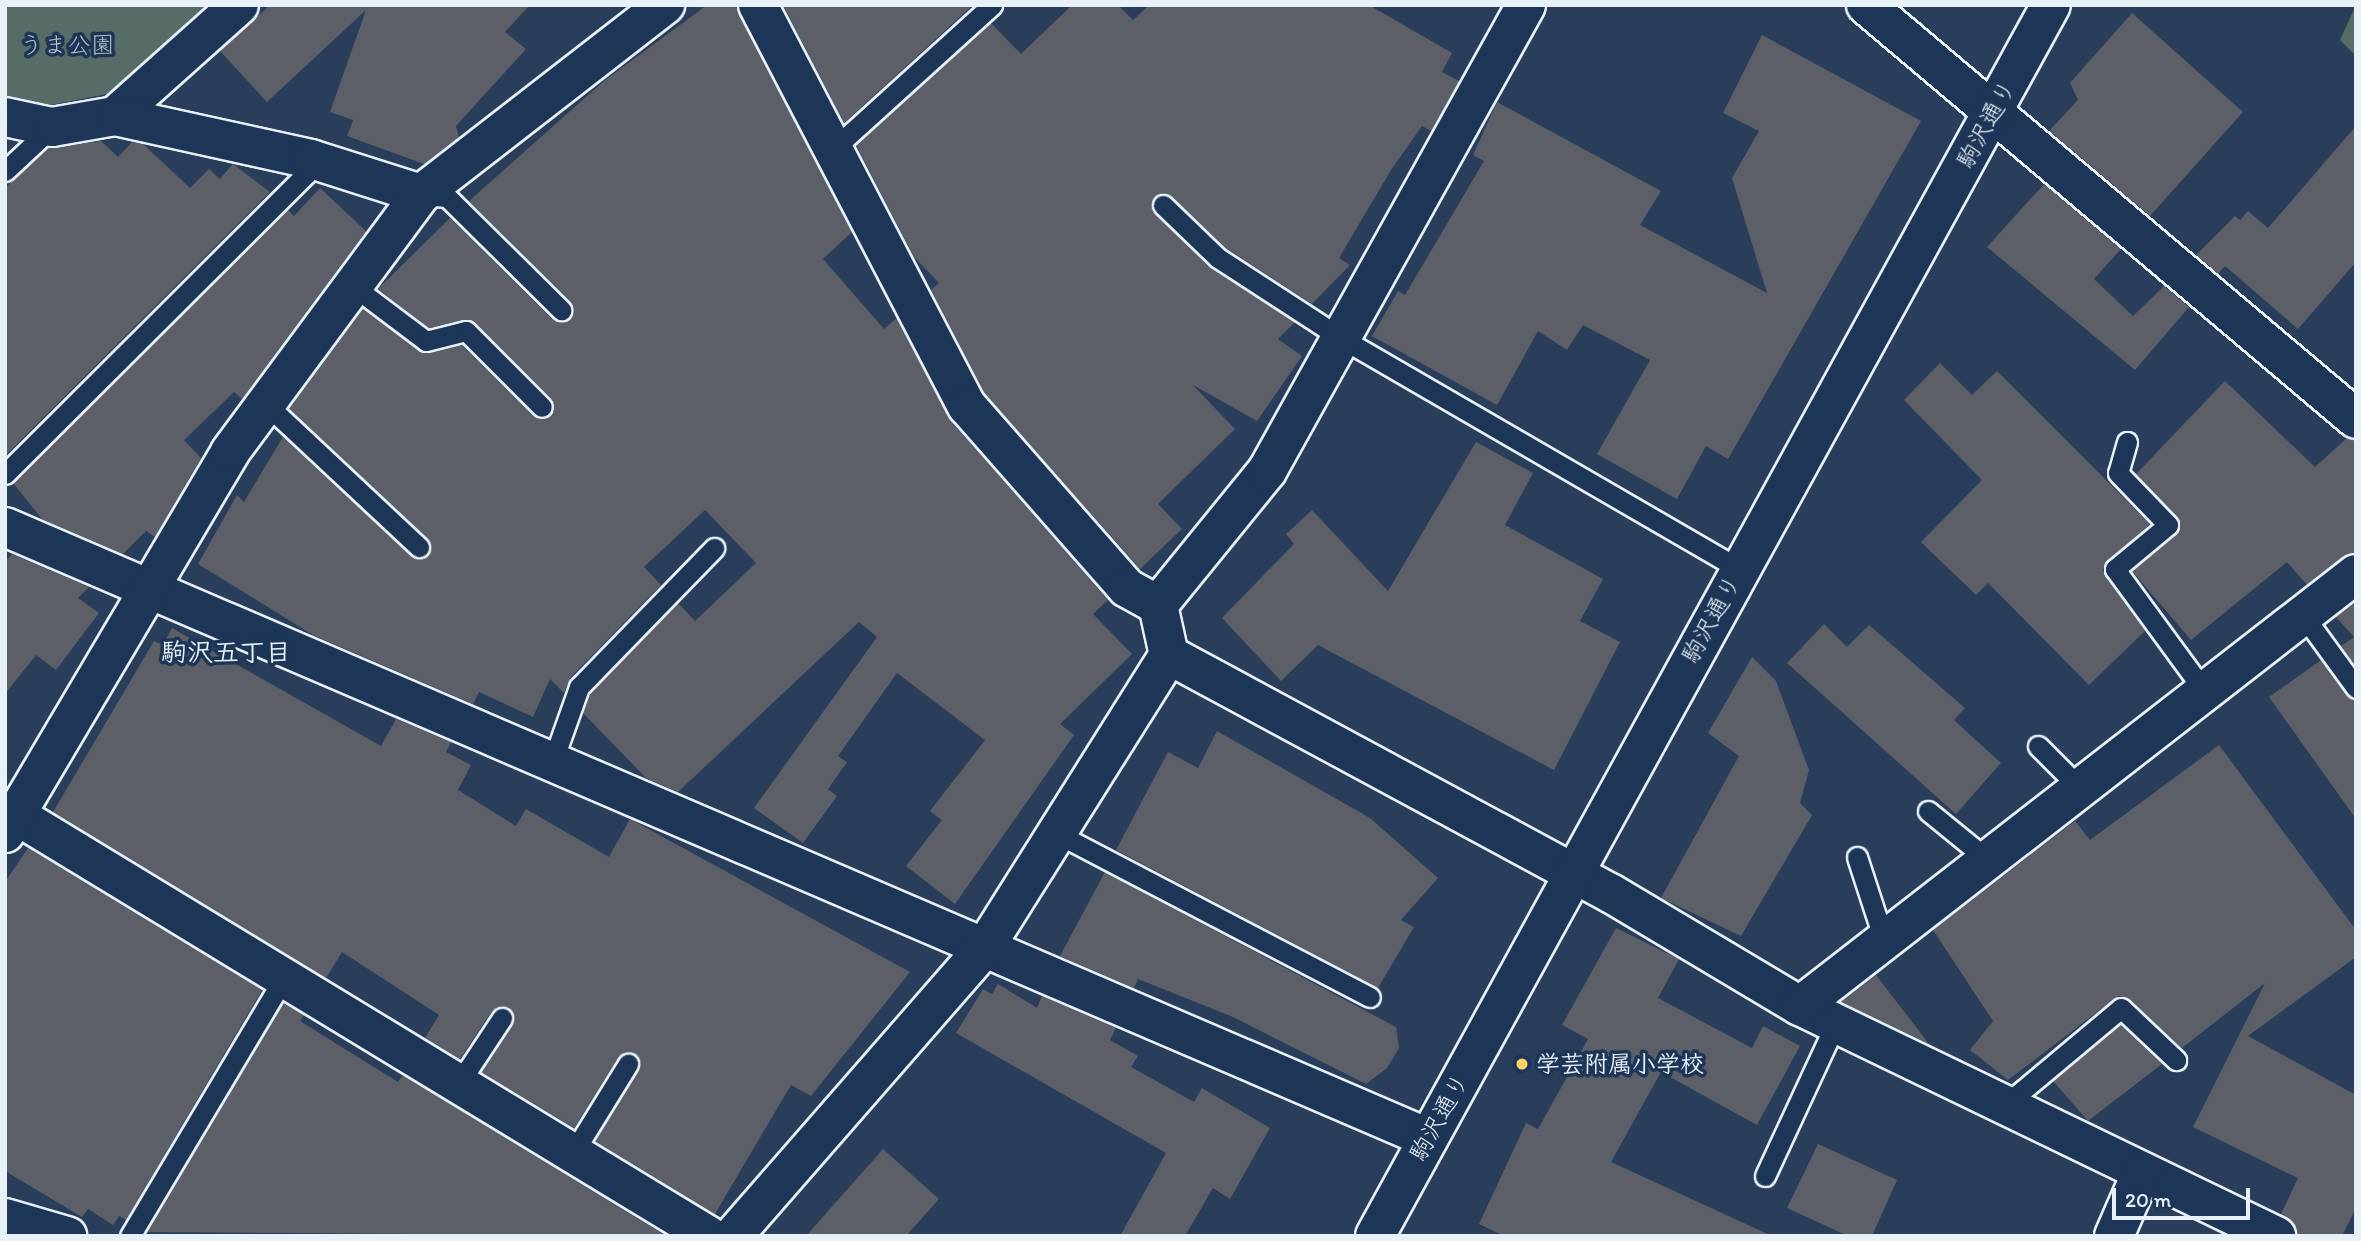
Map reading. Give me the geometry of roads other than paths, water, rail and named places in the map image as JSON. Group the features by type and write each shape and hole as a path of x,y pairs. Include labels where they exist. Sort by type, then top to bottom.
{"street":[{"path":"115,116 239,5"},
{"path":"665,5 421,194 265,403 150,586 11,824 284,978 709,1236"},
{"path":"733,1236 985,947 1169,655 1158,605 1127,588 967,406 831,152 758,5"},
{"path":"1158,605 1268,471 1526,5"},
{"path":"1867,5 1992,115 2356,419"},
{"name":"駒沢通り","path":"1375,1236 2051,5"},
{"path":"5,117 52,127 115,116 312,159 421,194"},
{"path":"5,527 150,586 552,763 1428,1138"},
{"path":"1800,1006 2356,574"},
{"path":"1169,655 1573,874 1800,1006 2276,1236"},
{"path":"2114,1236 2142,1172"},
{"path":"5,1218 66,1236"}],"lane":[{"path":"831,152 992,5"},
{"path":"5,171 52,127"},
{"path":"5,474 306,174 312,159"},
{"path":"421,194 447,197 561,310"},
{"path":"1163,205 1218,258 1341,338 1739,569"},
{"path":"353,286 426,341 466,331 542,407"},
{"path":"265,403 419,547"},
{"path":"2127,442 2118,473 2168,524 2115,569 2205,692"},
{"path":"552,763 579,687 714,548"},
{"path":"2303,615 2356,688"},
{"path":"2038,746 2080,788"},
{"path":"1928,811 1988,860"},
{"path":"1056,833 1370,997"},
{"path":"1857,858 1884,940"},
{"path":"130,1236 284,978"},
{"path":"2005,1105 2121,1008 2176,1060"},
{"path":"459,1083 502,1018"},
{"path":"1765,1176 1836,1023"},
{"path":"573,1153 628,1064"}],"place":[{"name":"学芸附属小学校","path":"1522,1064"}],"district":[{"name":"駒沢五丁目","path":"226,653"}],"park label":[{"name":"うま公園","path":"67,45"}]}
